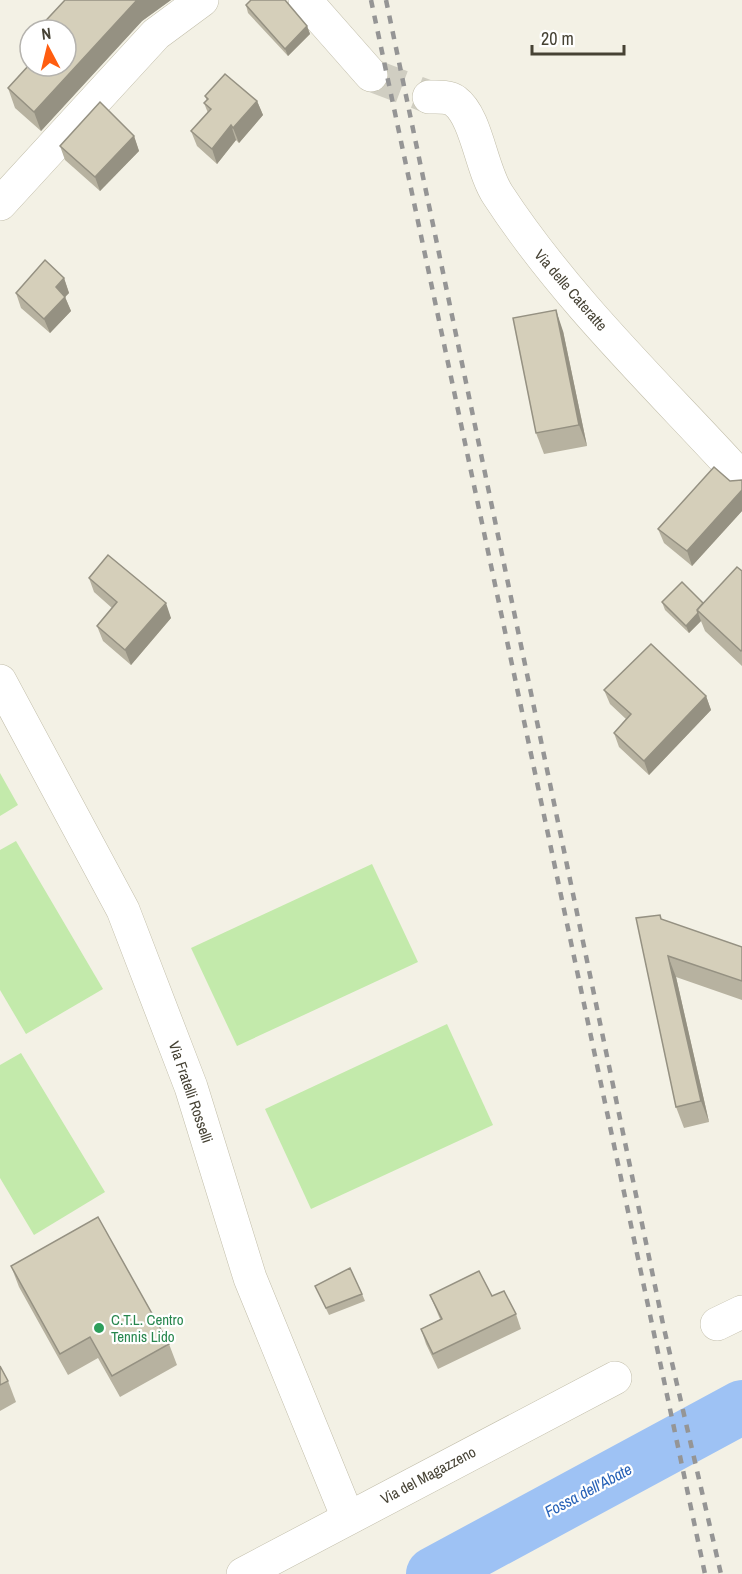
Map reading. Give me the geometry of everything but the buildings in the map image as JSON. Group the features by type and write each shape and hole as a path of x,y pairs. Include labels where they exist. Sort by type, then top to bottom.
{"street":[{"path":"0,204 156,34 202,0"},
{"path":"305,0 371,75"},
{"name":"Via delle Cateratte","path":"429,97 454,99 468,114 492,186 527,240 564,285 742,478"},
{"name":"Via Fratelli Rosselli","path":"0,681 123,910 191,1087 250,1278 348,1518"},
{"name":"Via del Magazzeno","path":"243,1574 615,1378"}],"green space":[{"path":"0,773 18,805 0,816"},
{"path":"16,841 103,989 26,1034 0,990 0,850"},
{"path":"372,864 418,962 237,1046 191,948"},
{"path":"447,1024 493,1125 311,1209 265,1109"},
{"path":"21,1053 105,1192 34,1235 0,1178 0,1065"}],"waterway":[{"name":"Fossa dell'Abate","path":"433,1574 742,1407"}],"tunnel":[{"path":"371,75 429,97"}],"railway":[{"path":"371,0 705,1574"},
{"path":"386,0 663,1324 721,1574"}],"place":[{"name":"C.T.L. Centro Tennis Lido","path":"99,1328"}]}
